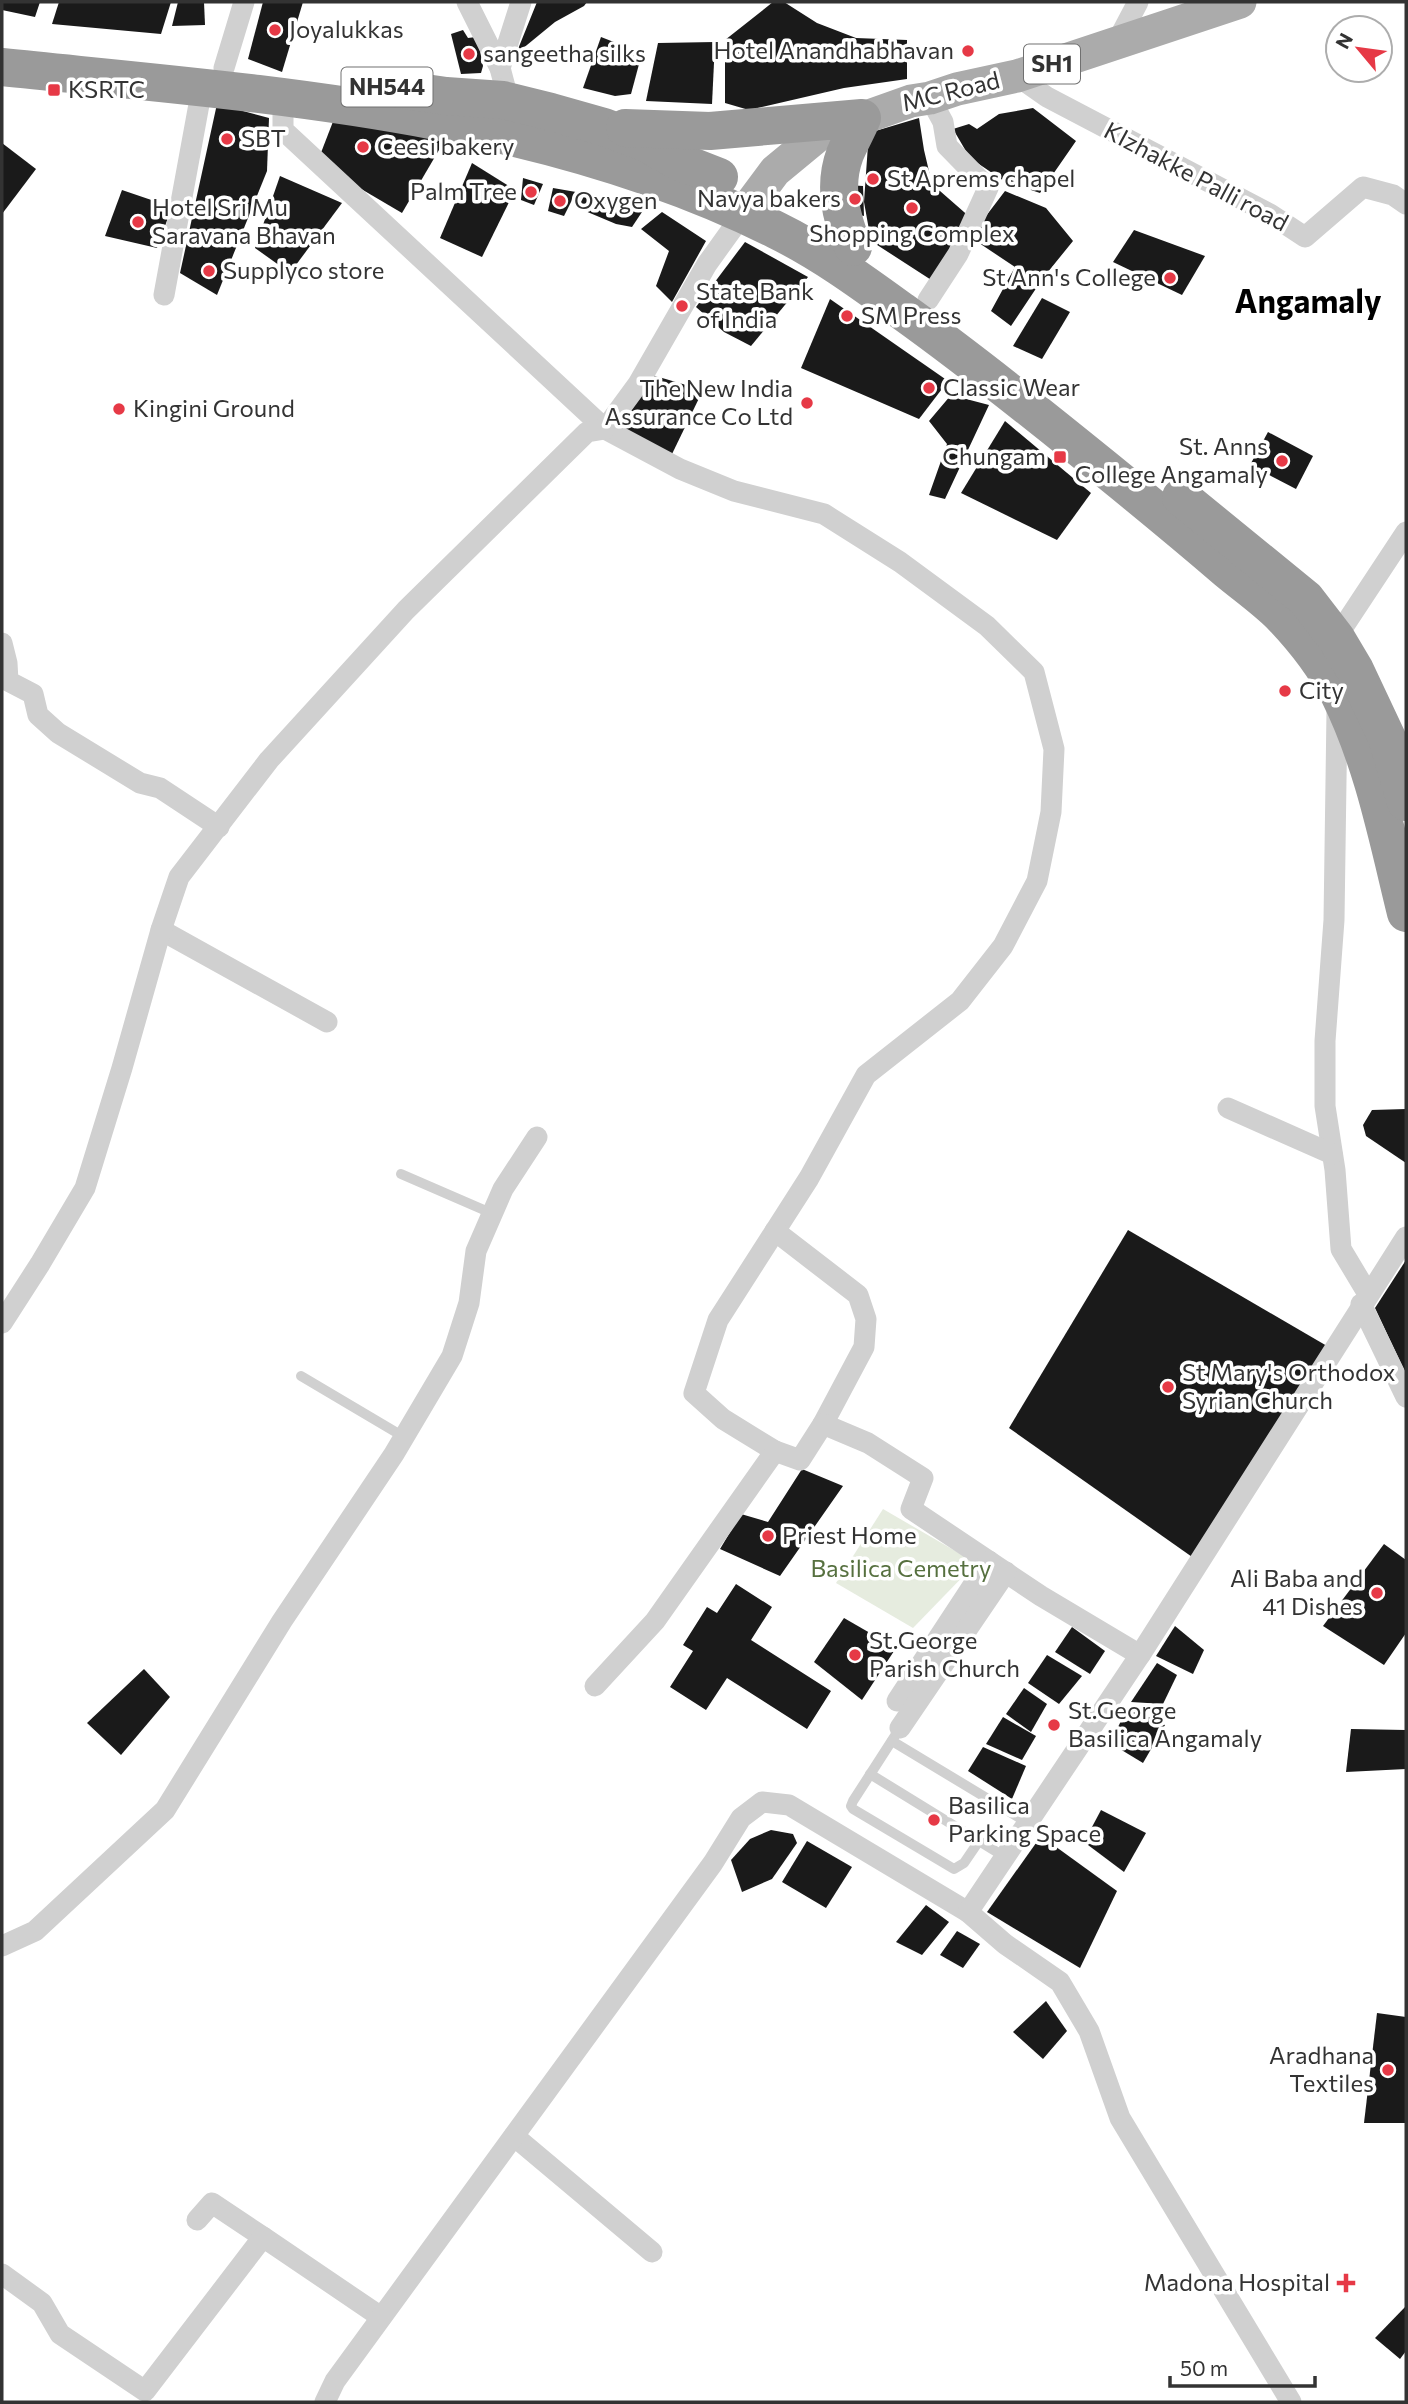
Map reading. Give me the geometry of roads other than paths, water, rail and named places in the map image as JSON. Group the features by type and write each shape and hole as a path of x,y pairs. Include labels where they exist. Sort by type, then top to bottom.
{"highway":[{"name":"NH544","path":"2,41 213,78 283,97 382,110 510,136 699,195 757,207 797,241 858,278 962,354 1279,613 1304,641 1338,691 1374,787 1406,913"},
{"name":"NH544","path":"2,67 213,78 504,85 646,143 757,207 853,247 928,300 1125,451 1306,599 1336,638 1358,676 1387,738 1406,802"},
{"name":"SH1","path":"604,127 710,131 862,118"},
{"path":"853,247 842,220 839,196 841,170 846,152 862,118"}],"main road":[{"name":"MC Road","path":"757,207 787,179 834,148 862,118 911,101 1017,76 1240,2"}],"street":[{"path":"164,295 213,78 244,2"},
{"path":"467,2 504,85"},
{"path":"504,85 521,2"},
{"path":"1117,42 1138,2"},
{"name":"KIzhakke Palli road","path":"1017,76 1047,97 1270,215 1305,237 1363,187 1393,195 1406,204"},
{"path":"283,97 283,130 605,429 680,469 734,491 824,514 900,562 986,626 1034,672 1054,749 1051,812 1037,881 1003,946 960,1001 866,1075 808,1178 718,1320 694,1393 723,1419 775,1451 800,1460 823,1424 864,1347 866,1319 858,1295 775,1231"},
{"path":"928,300 958,254 988,188 947,146 943,122 930,98"},
{"path":"2,1323 85,1188 179,877 269,760 406,610 587,432 605,429 638,384 707,264 757,207"},
{"path":"1336,638 1406,532"},
{"path":"2,643 8,681 33,694 38,715 58,733 140,783 160,788 219,827"},
{"path":"1338,691 1334,920 1325,1041 1325,1106 1341,1249 1406,1397"},
{"path":"161,930 327,1022"},
{"path":"1228,1108 1332,1154"},
{"path":"2,1946 35,1931 166,1810 282,1620 404,1437 452,1356 469,1304 476,1251 491,1213 537,1137"},
{"path":"968,1912 1140,1655 1406,1237"},
{"path":"823,1424 868,1443 923,1478 911,1509 1140,1655"},
{"path":"595,1686 654,1621 775,1451"},
{"path":"897,1701 997,1566"},
{"path":"896,1735 997,1566"},
{"path":"325,2402 335,2381 713,1863 741,1818 762,1802 789,1805 968,1912 1005,1944 1060,1982 1089,2031 1120,2118 1291,2402"},
{"path":"514,2136 652,2252"},
{"path":"197,2220 212,2203 381,2317"},
{"path":"2,2274 42,2303 60,2334 141,2397 263,2237"}],"lane":[{"path":"401,1174 491,1213"},
{"path":"301,1376 404,1437"},
{"path":"979,1841 964,1863 954,1868 853,1809 851,1805 896,1735 1028,1823"},
{"path":"870,1774 1005,1857"}],"place":[{"name":"Joyalukkas","path":"275,30"},
{"name":"Hotel Anandhabhavan","path":"968,51"},
{"name":"sangeetha silks","path":"469,54"},
{"name":"KSRTC","path":"54,90"},
{"name":"SBT","path":"227,139"},
{"name":"Ceesi bakery","path":"363,147"},
{"name":"St Aprems chapel","path":"873,179"},
{"name":"Palm Tree","path":"531,192"},
{"name":"Navya bakers","path":"855,199"},
{"name":"Oxygen","path":"560,201"},
{"name":"Shopping Complex","path":"912,208"},
{"name":"Hotel Sri Mu Saravana Bhavan","path":"138,222"},
{"name":"Supplyco store","path":"209,271"},
{"name":"St Ann's College","path":"1170,278"},
{"name":"State Bank of India","path":"682,306"},
{"name":"SM Press","path":"847,316"},
{"name":"Classic Wear","path":"929,388"},
{"name":"The New India Assurance Co Ltd","path":"807,403"},
{"name":"Kingini Ground","path":"119,409"},
{"name":"Chungam","path":"1060,457"},
{"name":"St. Anns College Angamaly","path":"1282,461"},
{"name":"City","path":"1285,691"},
{"name":"St Mary's Orthodox Syrian Church","path":"1168,1387"},
{"name":"Priest Home","path":"768,1536"},
{"name":"Ali Baba and 41 Dishes","path":"1377,1593"},
{"name":"St.George Parish Church","path":"855,1655"},
{"name":"St.George Basilica Angamaly","path":"1054,1725"},
{"name":"Basilica Parking Space","path":"934,1820"},
{"name":"Aradhana Textiles","path":"1388,2070"},
{"name":"Madona Hospital","path":"1346,2283"}],"district":[{"name":"Angamaly","path":"1308,302"}],"park label":[{"name":"Basilica Cemetry","path":"901,1569"}]}
